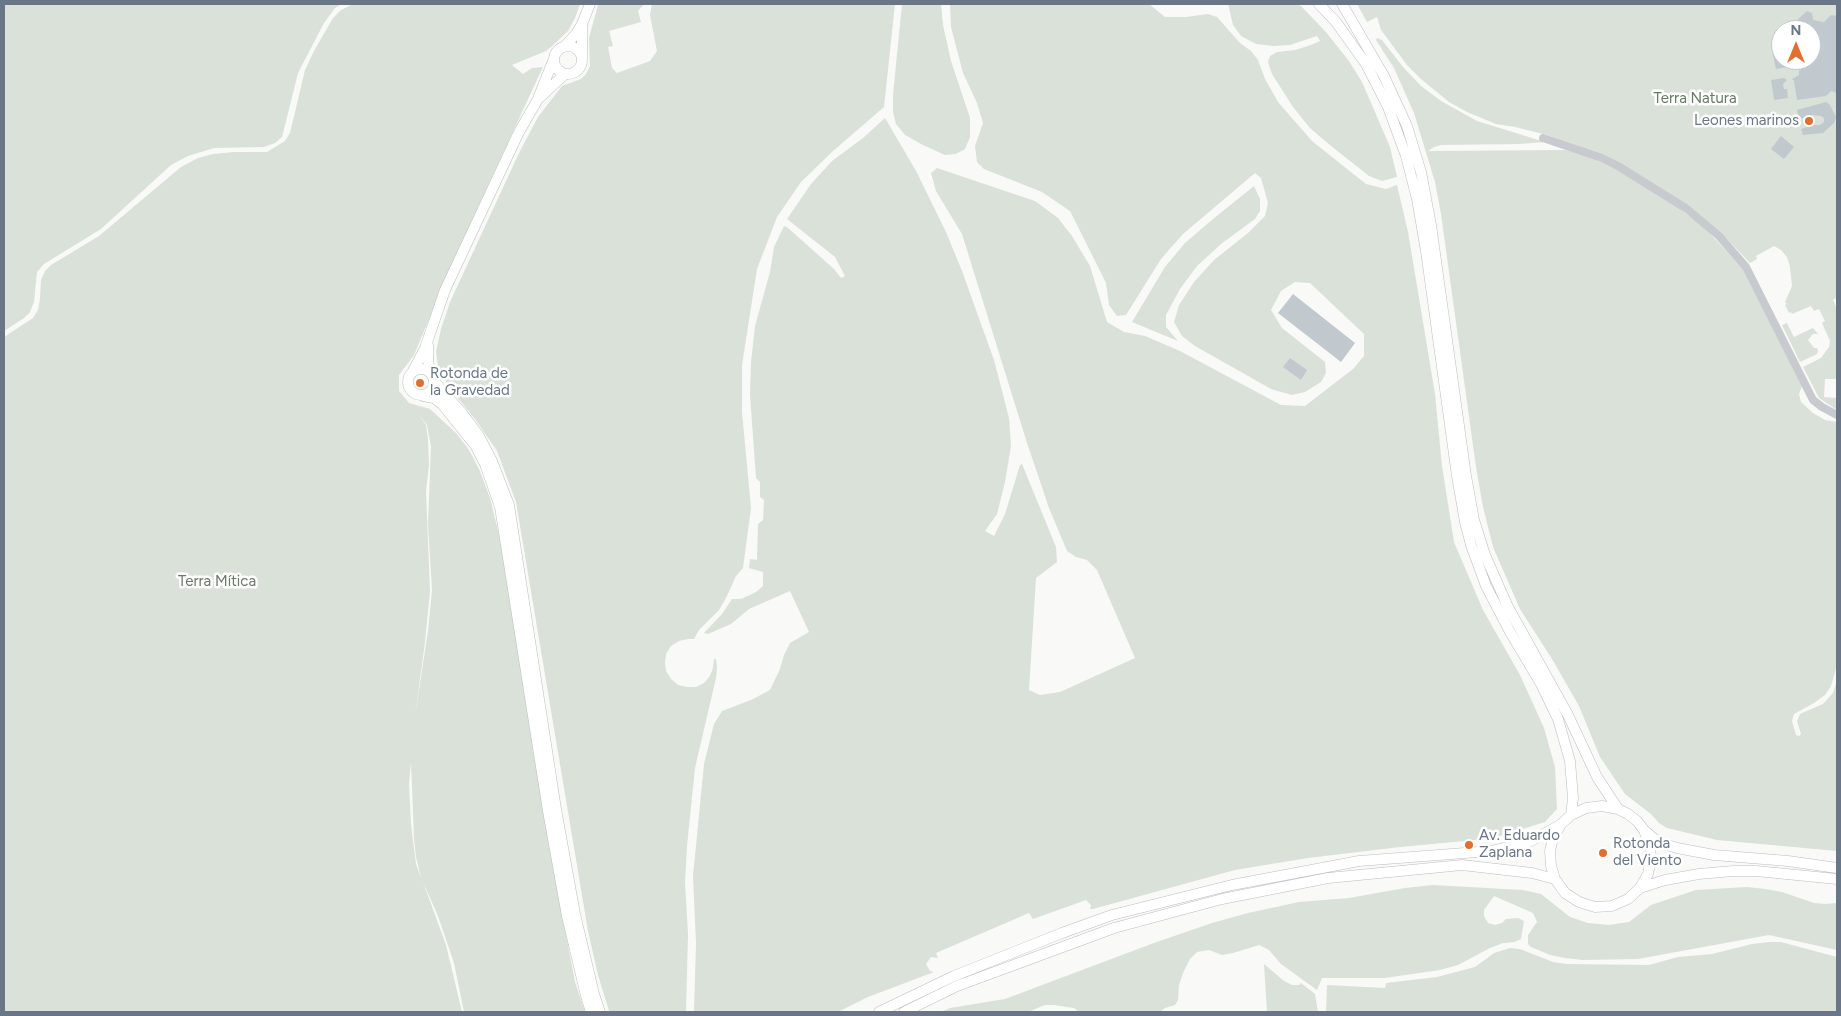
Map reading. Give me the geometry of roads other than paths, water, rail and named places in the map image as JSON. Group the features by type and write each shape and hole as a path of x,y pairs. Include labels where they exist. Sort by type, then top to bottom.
{"main road":[{"path":"590,4 576,34 555,53 538,99 519,132 445,290 428,338 413,371 408,377 408,385 414,394 434,398 442,404 474,444 484,464 500,507 548,811 567,916 591,1012"},
{"path":"1319,4 1336,22 1366,64 1388,107 1406,156 1417,199 1426,251 1465,522 1486,586 1510,632 1541,684 1558,719 1570,761 1573,798 1571,815"},
{"path":"1342,4 1384,76 1407,126 1421,172 1434,243 1466,476 1474,520 1485,555 1508,607 1568,715 1597,777 1618,809"},
{"path":"553,61 556,70 565,74 569,75 578,71 582,63 582,24"},
{"path":"564,46 575,48 582,57"},
{"path":"538,99 565,74"},
{"path":"423,396 433,389 433,377 428,361 428,338"},
{"path":"413,371 420,369 433,377 479,436 492,461 509,505 556,809 575,914 600,1012"},
{"path":"1644,830 1650,844 1651,859 1648,874 1640,888 1628,899 1612,906 1595,907 1579,902 1565,893 1555,879 1550,866 1550,851 1553,838 1560,826 1571,815 1586,808 1602,806 1618,809 1632,817 1658,842 1676,848 1714,855 1788,861 1837,868"},
{"path":"879,1012 954,976 1112,915 1232,885 1359,861 1491,851 1529,842 1560,826"},
{"path":"904,1012 957,986 1106,930 1222,899 1328,878 1462,865 1532,873 1555,879"},
{"path":"1640,888 1679,877 1733,872 1756,871 1837,879"}],"street":[{"path":"1543,138 1602,158 1618,166 1687,209 1719,236 1746,267 1814,400 1837,415"}],"place":[{"name":"Leones marinos","path":"1809,121"},
{"name":"Rotonda de la Gravedad","path":"420,383"},
{"name":"Av. Eduardo Zaplana","path":"1469,845"},
{"name":"Rotonda del Viento","path":"1603,853"}],"park label":[{"name":"Terra Natura","path":"1695,99"},
{"name":"Terra Mítica","path":"217,582"}]}
